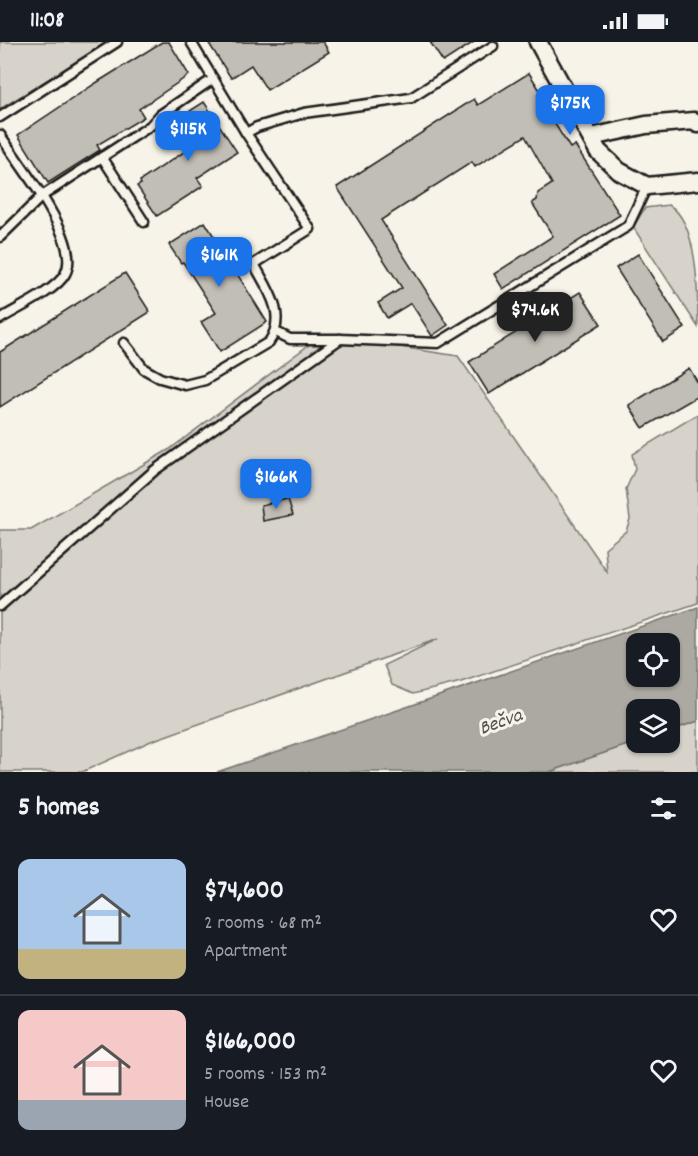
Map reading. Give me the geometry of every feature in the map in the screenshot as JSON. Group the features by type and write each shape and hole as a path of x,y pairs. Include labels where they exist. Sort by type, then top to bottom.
{"street":[{"path":"538,42 598,151 619,171 647,186 698,181"},
{"path":"591,137 646,125 694,122 698,124"}],"lane":[{"path":"0,117 117,42"},
{"path":"124,343 144,369 160,378 185,385 205,380 269,342 276,332 278,322 276,309 254,264 310,229 246,133 190,42"},
{"path":"246,133 257,127 304,113 411,98 493,46"},
{"path":"0,237 42,196 150,126 160,115 213,79"},
{"path":"0,135 54,217 67,254 67,268 59,281 0,319"},
{"path":"102,157 144,222"},
{"path":"276,332 291,339 438,343 627,226 647,186"},
{"path":"0,606 155,470 340,339"}],"shaded area":[{"path":"0,42 109,42 0,109"},
{"path":"669,205 679,214 691,242 698,295 698,327 633,227 645,208"},
{"path":"322,335 458,356 607,572 605,548 626,531 630,519 626,489 635,469 632,454 698,414 698,603 461,682 413,694 392,685 384,665 438,639 151,741 82,772 0,772 0,530 31,530 170,449"},
{"path":"698,721 698,772 549,772 626,745 626,753 680,753 680,727"}],"water":[{"name":"Bečva","path":"698,607 698,721 680,727 680,699 626,699 626,745 549,772 217,772"}],"building":[{"path":"162,42 169,42 189,75 139,109 144,117 97,145 100,150 48,183 18,135"},
{"path":"208,42 323,42 329,52 267,90 251,65 231,78"},
{"path":"430,42 474,42 443,62"},
{"path":"529,73 553,111 548,113 570,148 575,145 620,215 503,289 494,274 553,236 532,203 537,200 538,193 552,184 525,136 475,167 472,162 381,220 448,325 432,336 411,303 387,318 378,303 402,288 337,187 474,99 478,105"},
{"path":"204,102 237,152 197,178 203,186 157,216 137,186 141,184 140,181 196,144 179,118"},
{"path":"205,222 267,322 220,352 201,322 216,313 183,262 181,263 169,245"},
{"path":"638,254 685,328 663,342 616,268"},
{"path":"125,273 150,312 0,407 0,352"},
{"path":"580,292 601,324 489,394 469,362"},
{"path":"689,368 698,383 698,396 643,428 629,405"},
{"path":"288,499 293,515 263,521 261,505"}]}
